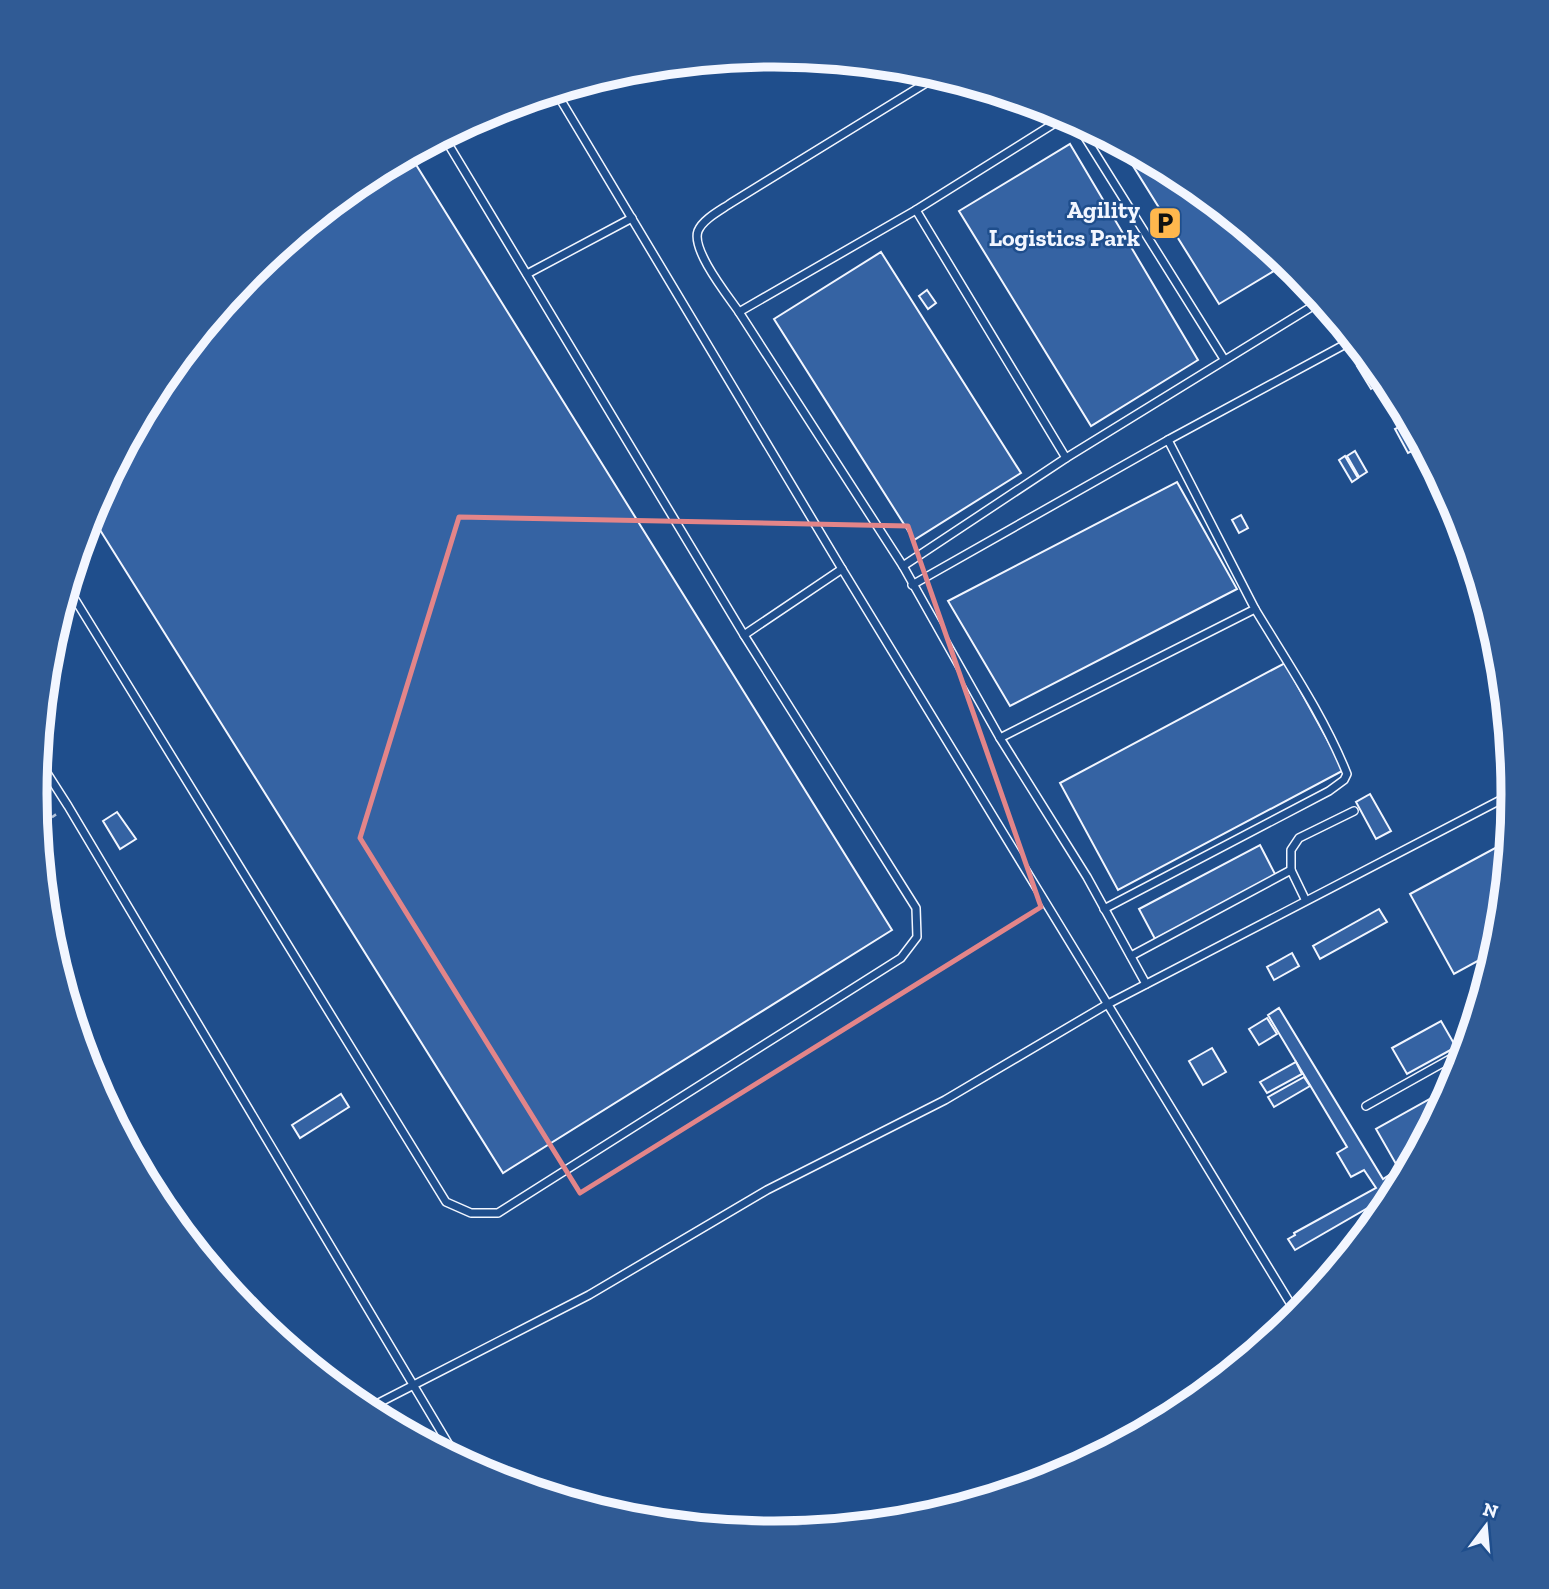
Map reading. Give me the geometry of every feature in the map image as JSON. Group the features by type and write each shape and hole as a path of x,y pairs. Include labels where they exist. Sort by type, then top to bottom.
{"lane":[{"path":"926,83 731,202 702,225 697,234 698,244 705,261 903,566 1000,738 1104,909 1146,984"},
{"path":"561,100 842,569 1292,1306"},
{"path":"739,312 916,210 1054,123"},
{"path":"1085,137 1224,359"},
{"path":"74,598 446,1202 471,1213 498,1213 901,958 917,937 916,908 744,635 449,144"},
{"path":"916,210 1066,458"},
{"path":"527,274 632,218"},
{"path":"903,566 1066,458 1313,306"},
{"path":"912,585 1168,440 1345,344"},
{"path":"1104,909 1329,791 1344,780 1347,774 1321,721 1255,609 1168,440"},
{"path":"744,635 842,569"},
{"path":"1000,738 1255,609"},
{"path":"48,774 448,1445"},
{"path":"378,1404 589,1295 768,1190 946,1100 1146,984 1502,799"},
{"path":"1305,900 1291,870 1291,850 1298,838 1354,811"},
{"path":"1131,956 1291,870"},
{"path":"1366,1106 1452,1057"}],"path":[{"path":"48,820 68,806"}],"highlighted area":[{"path":"459,517 908,526 1041,907 580,1193 360,838"}],"building":[{"path":"1070,144 1198,360 1091,426 959,211"},
{"path":"1130,160 1179,190 1217,218 1277,269 1219,304"},
{"path":"415,163 892,930 503,1173 99,528 122,473 145,431 170,390 228,315 260,280 295,248 370,190"},
{"path":"881,252 1021,473 914,540 774,319"},
{"path":"927,290 936,303 928,309 919,296"},
{"path":"1360,364 1376,386 1371,389 1357,366"},
{"path":"1401,426 1414,450 1408,453 1395,429"},
{"path":"1355,451 1367,472 1359,477 1347,456"},
{"path":"1345,456 1358,478 1352,482 1339,460"},
{"path":"1177,482 1237,589 1010,706 948,601"},
{"path":"1241,515 1248,528 1239,533 1232,520"},
{"path":"1285,663 1344,770 1118,890 1060,783"},
{"path":"1370,794 1391,831 1376,839 1356,802"},
{"path":"117,812 136,839 120,849 103,821"},
{"path":"1260,845 1276,876 1155,939 1139,909"},
{"path":"1500,846 1496,889 1483,958 1454,974 1410,894"},
{"path":"1379,909 1387,922 1320,959 1313,946"},
{"path":"1292,953 1299,966 1274,980 1267,967"},
{"path":"1279,1008 1383,1179 1395,1173 1376,1203 1295,1250 1288,1239 1295,1235 1294,1233 1376,1188 1364,1170 1351,1177 1337,1153 1347,1147 1268,1015"},
{"path":"1267,1018 1277,1034 1259,1045 1249,1029"},
{"path":"1441,1021 1456,1047 1407,1074 1392,1048"},
{"path":"1212,1048 1226,1072 1203,1085 1189,1061"},
{"path":"1296,1062 1302,1074 1267,1093 1260,1082"},
{"path":"1304,1077 1310,1086 1274,1107 1268,1097"},
{"path":"341,1094 349,1107 300,1138 292,1125"},
{"path":"1436,1095 1398,1168 1376,1129"}],"place":[{"name":"Agility Logistics Park","path":"1165,223"}]}
